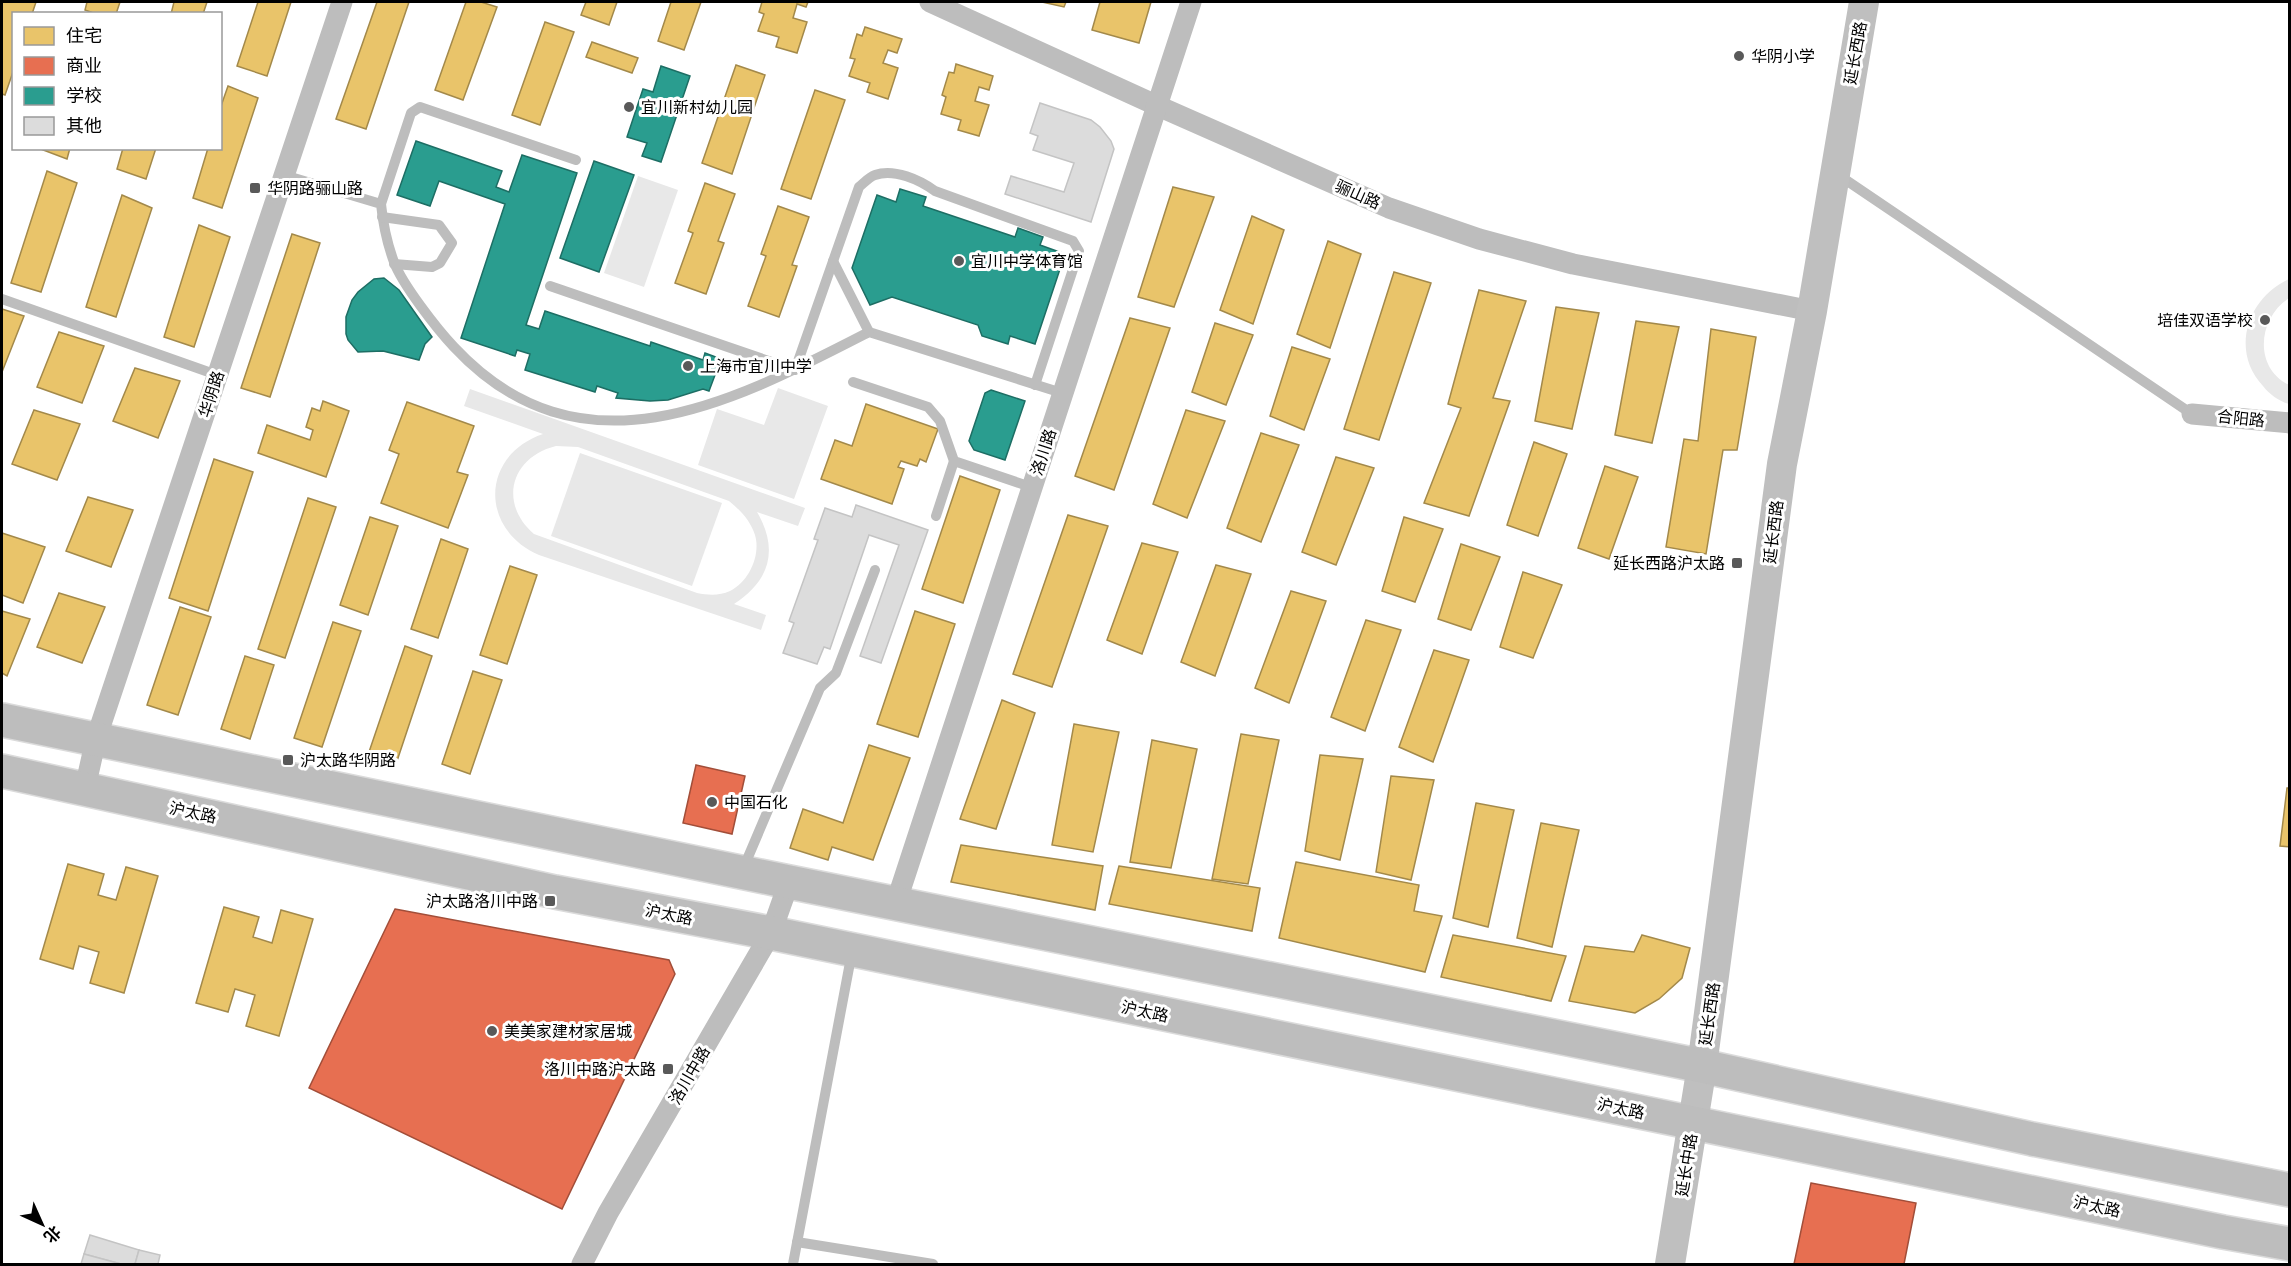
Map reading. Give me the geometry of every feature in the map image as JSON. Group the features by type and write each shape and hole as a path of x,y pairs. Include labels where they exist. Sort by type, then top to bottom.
{"main road":[{"path":"2,720 304,784 1702,1066 2032,1139 2289,1190"},
{"name":"沪太路","path":"2,771 555,892 771,933 2289,1244"}],"street":[{"name":"华阴路","path":"85,788 96,739 342,2"},
{"name":"骊山路","path":"930,2 1389,208 1479,239 1573,264 1812,311"},
{"name":"洛川路","path":"896,903 1191,2"},
{"name":"延长西路","path":"1702,1066 1782,464 1812,311 1864,2"},
{"name":"合阳路","path":"2192,414 2289,423"},
{"name":"洛川中路","path":"582,1264 608,1213 771,933 789,882"},
{"name":"延长中路","path":"1670,1264 1702,1066"}],"lane":[{"path":"576,160 420,107 411,113 381,204 394,264 419,303 445,338 485,378 521,400 560,414 591,419 643,420 690,411 795,370 869,333 1062,393"},
{"path":"795,370 859,187 873,176 890,172 924,183 935,191 1073,241 1079,251 1035,385"},
{"path":"1835,172 2192,414"},
{"path":"284,175 381,204"},
{"path":"382,217 439,225 452,243 440,263 432,267 394,264"},
{"path":"833,261 869,333"},
{"path":"550,286 795,370"},
{"path":"2,299 217,375"},
{"path":"853,382 928,407 940,421 954,461 936,516"},
{"path":"954,461 1031,487"},
{"path":"741,872 820,688 836,673 875,570"},
{"path":"793,1264 852,951"},
{"path":"797,1242 933,1264"}],"shaded area":[{"path":"638,176 678,190 644,287 604,273"},
{"path":"2289,279 2289,298 2271,318 2264,342 2269,367 2277,377 2289,385 2289,404 2269,392 2253,372 2247,357 2246,342 2248,326 2254,312 2274,288"},
{"path":"778,388 828,406 794,499 698,465 717,409 764,425"},
{"path":"470,389 805,508 798,526 757,512 768,539 767,563 756,585 734,604 766,615 761,630 539,555 519,543 506,528 498,511 495,493 499,475 508,458 523,444 543,434 464,406","holes":["556,446 578,447 729,501 748,520 755,535 755,559 748,575 737,587 722,594 697,593 534,534 523,522 516,509 513,495 520,471 529,460 541,452"]},
{"path":"580,453 722,503 692,586 551,536"}],"building: 住宅":[{"path":"2,2 36,2 33,12 12,12 12,75 5,95 2,94"},
{"path":"87,2 120,2 117,12 85,10"},
{"path":"174,2 207,2 204,12 172,12"},
{"path":"258,2 291,2 267,76 237,66"},
{"path":"377,2 409,2 366,129 336,119"},
{"path":"466,2 481,2 497,7 463,100 435,90"},
{"path":"586,2 617,2 609,25 581,15"},
{"path":"671,2 701,2 684,50 658,41"},
{"path":"762,2 808,2 806,7 797,4 793,18 807,22 797,53 776,47 779,37 758,31 764,14 759,12"},
{"path":"1042,2 1066,2 1064,7"},
{"path":"1100,2 1151,2 1139,43 1092,30"},
{"path":"545,22 574,32 540,125 512,115"},
{"path":"865,27 902,39 897,53 888,50 883,63 898,68 888,99 867,92 870,83 849,76 855,59 850,58 857,34 862,36"},
{"path":"592,42 638,58 632,73 586,57"},
{"path":"956,64 993,76 989,90 979,87 975,101 989,105 979,136 958,130 961,120 941,114 946,97 942,95 949,72 954,73"},
{"path":"736,65 765,75 732,174 702,163"},
{"path":"228,86 258,98 222,208 193,198 207,150 222,150 222,103"},
{"path":"815,90 845,100 811,199 781,189"},
{"path":"43,150 69,150 67,159"},
{"path":"122,150 155,150 146,179 117,169"},
{"path":"47,171 77,183 41,292 11,283"},
{"path":"705,183 735,194 718,241 724,243 706,294 675,283 693,233 688,231"},
{"path":"1173,187 1214,197 1174,307 1138,297"},
{"path":"122,195 152,208 116,317 86,307"},
{"path":"778,206 809,217 792,265 797,266 779,317 748,306 766,256 761,254"},
{"path":"1252,216 1284,230 1253,324 1220,310"},
{"path":"199,225 230,237 194,347 164,337"},
{"path":"292,234 320,243 270,397 241,388"},
{"path":"1328,241 1361,254 1330,348 1297,334"},
{"path":"1394,272 1431,283 1379,440 1344,429"},
{"path":"1479,290 1526,301 1493,398 1510,401 1469,516 1424,503 1461,408 1448,404"},
{"path":"1556,307 1599,313 1572,429 1535,421"},
{"path":"2,309 24,316 2,372"},
{"path":"1130,318 1170,328 1114,490 1075,476"},
{"path":"1636,321 1679,327 1652,443 1615,435"},
{"path":"1215,323 1253,335 1226,405 1192,392"},
{"path":"1711,329 1756,337 1737,450 1723,450 1706,554 1666,547 1684,439 1698,441"},
{"path":"59,332 104,346 82,403 37,387"},
{"path":"1292,347 1330,359 1304,430 1270,416"},
{"path":"135,368 180,381 158,438 113,421"},
{"path":"323,401 349,411 326,477 258,453 267,425 310,440 313,430 306,427 312,408 320,411"},
{"path":"407,402 474,426 457,472 468,475 448,528 381,503 399,454 389,450"},
{"path":"866,404 938,429 926,462 920,459 917,466 901,461 898,467 904,469 892,504 821,479 835,440 852,446"},
{"path":"34,410 80,424 57,480 12,464"},
{"path":"1186,410 1225,421 1187,518 1153,504"},
{"path":"1261,433 1299,445 1261,542 1227,528"},
{"path":"1534,442 1567,454 1538,536 1507,525"},
{"path":"1336,457 1374,468 1336,565 1302,552"},
{"path":"214,459 253,472 208,611 169,598"},
{"path":"1605,466 1638,477 1609,559 1578,548"},
{"path":"960,476 1000,490 963,603 922,589"},
{"path":"88,497 133,510 111,567 66,551"},
{"path":"308,498 336,507 285,658 258,649"},
{"path":"1068,515 1108,526 1052,687 1013,674"},
{"path":"370,517 398,526 368,615 340,605"},
{"path":"1404,517 1443,529 1415,602 1382,591"},
{"path":"2,533 45,547 23,603 2,595"},
{"path":"441,539 468,549 438,638 411,629"},
{"path":"1142,543 1178,552 1142,654 1107,640"},
{"path":"1461,544 1500,557 1471,630 1438,619"},
{"path":"1216,565 1251,574 1215,676 1181,662"},
{"path":"510,566 537,575 507,664 480,655"},
{"path":"1523,572 1562,585 1533,658 1500,647"},
{"path":"1291,591 1326,601 1289,703 1255,688"},
{"path":"59,593 105,607 82,663 37,647"},
{"path":"180,607 211,617 178,715 147,705"},
{"path":"2,611 30,619 7,676 2,673"},
{"path":"915,611 955,624 918,737 877,724"},
{"path":"1366,620 1401,630 1365,731 1331,717"},
{"path":"333,622 361,631 322,747 294,738"},
{"path":"405,646 432,656 397,761 369,752"},
{"path":"1434,650 1469,660 1433,762 1399,747"},
{"path":"245,656 274,665 250,739 221,729"},
{"path":"473,671 502,680 470,774 442,764"},
{"path":"1002,700 1035,713 996,829 960,819"},
{"path":"1074,724 1119,732 1093,852 1052,845"},
{"path":"1241,734 1279,740 1248,884 1212,879"},
{"path":"1152,740 1197,749 1171,868 1130,862"},
{"path":"869,745 910,758 873,860 832,847 828,860 790,848 803,809 843,823"},
{"path":"1320,755 1363,759 1340,860 1305,851"},
{"path":"1391,776 1434,780 1411,880 1376,872"},
{"path":"2287,788 2290,788 2290,847 2280,846"},
{"path":"1476,803 1514,810 1488,927 1453,918"},
{"path":"1541,823 1579,830 1552,947 1517,938"},
{"path":"961,845 1103,866 1095,910 951,882"},
{"path":"1296,862 1419,885 1414,911 1442,916 1425,972 1279,938"},
{"path":"68,864 104,874 98,895 116,900 126,867 158,876 124,993 90,983 99,952 79,946 73,969 40,959"},
{"path":"1119,866 1260,888 1252,931 1109,904"},
{"path":"224,907 259,917 253,937 272,943 281,910 313,919 279,1036 246,1026 255,995 235,989 228,1012 196,1003"},
{"path":"1453,935 1566,956 1551,1001 1441,977"},
{"path":"1642,935 1690,948 1682,978 1659,999 1635,1013 1569,1001 1585,946 1634,952"}],"building: 商业":[{"path":"696,765 745,776 732,834 683,823"},
{"name":"美美家建材家居城","path":"395,909 669,960 675,974 562,1209 309,1088"},
{"path":"1811,1183 1916,1203 1904,1264 1794,1264"}],"building: 学校":[{"path":"661,66 690,76 661,162 642,156 647,143 627,137 643,89 653,92"},
{"path":"416,141 502,171 496,187 509,192 522,155 577,173 526,325 539,329 545,311 650,346 651,342 703,360 705,353 721,359 709,391 703,389 668,400 616,398 618,393 597,386 595,392 525,370 530,354 517,350 515,356 461,338 505,204 439,181 430,206 397,195"},
{"path":"594,161 634,175 599,272 560,258"},
{"name":"宜川中学体育馆","path":"900,189 926,197 923,206 1015,237 1018,228 1043,237 1040,245 1065,254 1035,344 1010,336 1008,344 982,336 978,325 892,297 870,305 852,268 877,195 896,202"},
{"path":"384,278 399,290 432,337 425,344 419,360 383,351 358,352 348,340 346,317 352,300 374,279"},
{"path":"991,390 1025,401 1005,460 974,450 969,441 985,393"}],"building: 其他":[{"path":"1040,103 1091,120 1111,141 1114,149 1091,222 1005,194 1011,176 1064,192 1074,163 1033,150 1038,136 1030,133"},
{"path":"856,505 928,530 881,663 860,656 899,545 869,535 830,649 824,647 817,664 783,653 794,623 789,621 818,540 814,539 825,508 852,517"},
{"path":"90,1235 139,1250 135,1264 121,1264 84,1254"},
{"path":"139,1250 160,1255 158,1264 135,1264"},
{"path":"84,1254 121,1264 81,1264"}],"place":[{"name":"华阴小学","path":"1739,56"},
{"name":"宜川新村幼儿园","path":"629,107"},
{"name":"华阴路骊山路","path":"255,188"},
{"name":"宜川中学体育馆","path":"959,261"},
{"name":"培佳双语学校","path":"2265,320"},
{"name":"上海市宜川中学","path":"688,366"},
{"name":"延长西路沪太路","path":"1737,563"},
{"name":"沪太路华阴路","path":"288,760"},
{"name":"中国石化","path":"712,802"},
{"name":"沪太路洛川中路","path":"550,901"},
{"name":"美美家建材家居城","path":"492,1031"},
{"name":"洛川中路沪太路","path":"668,1069"}]}
